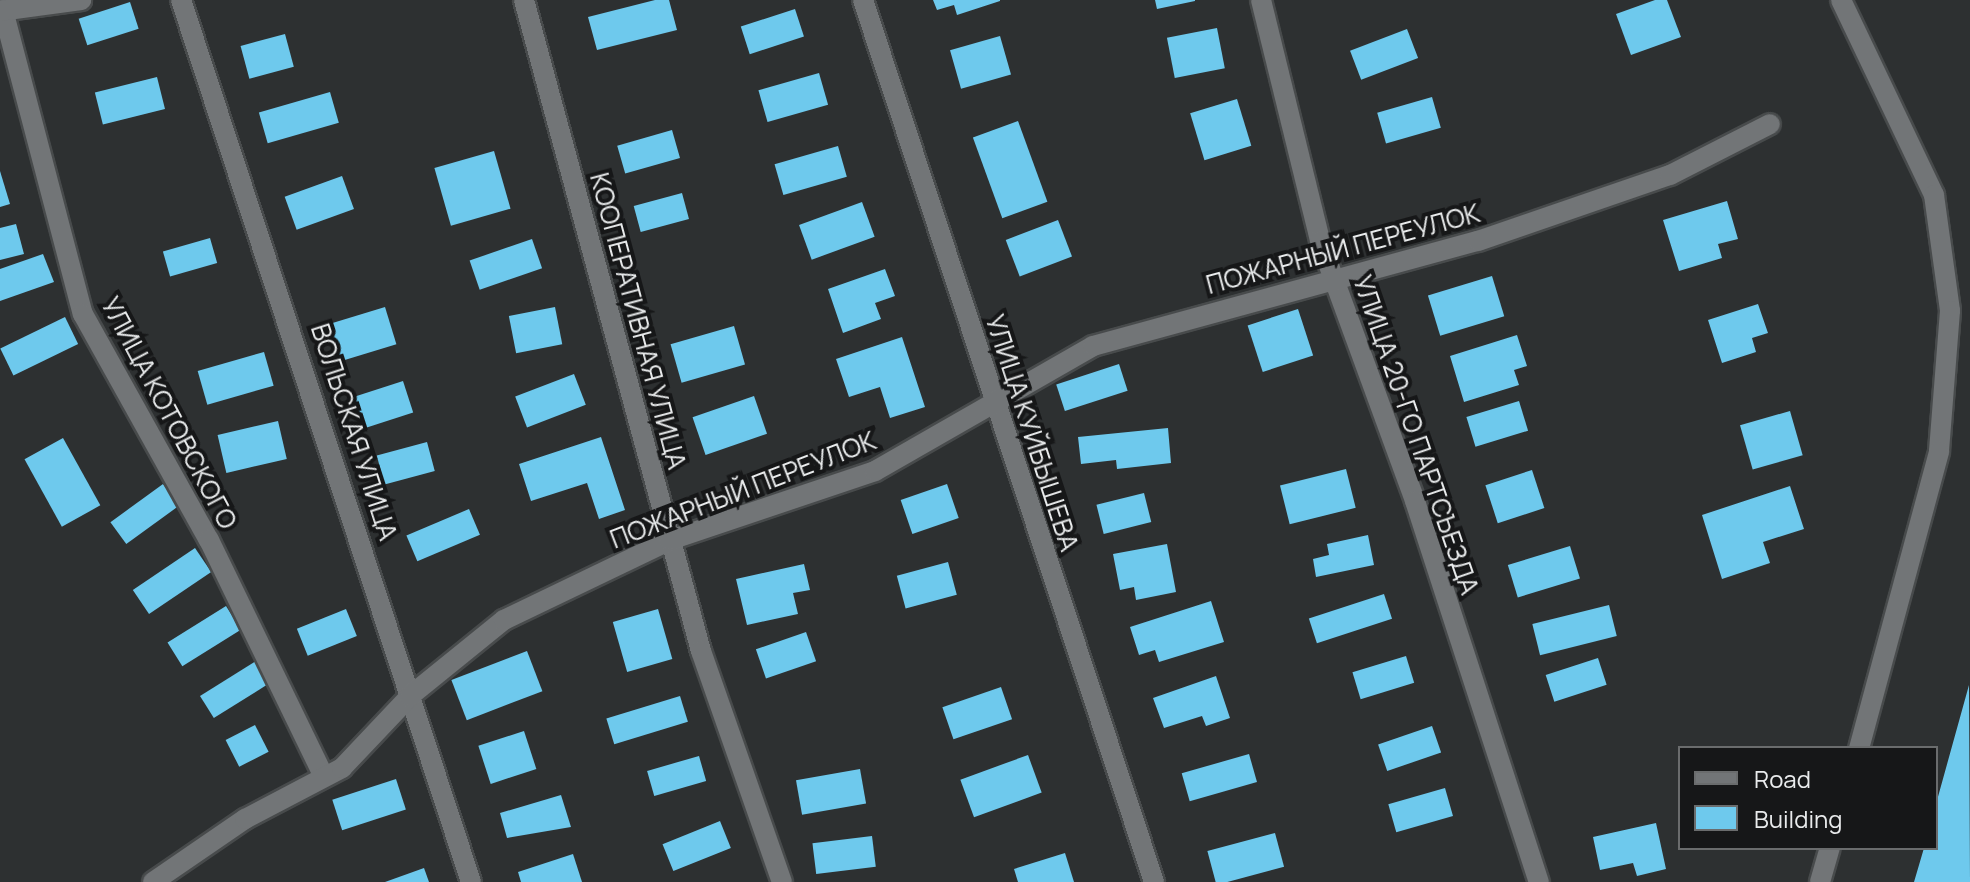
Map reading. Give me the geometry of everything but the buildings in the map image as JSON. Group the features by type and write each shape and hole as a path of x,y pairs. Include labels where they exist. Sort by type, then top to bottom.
{"street":[{"path":"2,10 81,0"},
{"name":"ВОЛЬСКАЯ УЛИЦА","path":"181,0 471,882"},
{"name":"КООПЕРАТИВНАЯ УЛИЦА","path":"524,0 670,540 782,882"},
{"name":"УЛИЦА КУЙБЫШЕВА","path":"863,0 1154,882"},
{"name":"УЛИЦА 20-ГО ПАРТСЪЕЗДА","path":"1261,0 1333,276 1415,501 1539,882"},
{"path":"1841,0 1934,195 1950,311 1939,452 1860,746"},
{"name":"УЛИЦА КОТОВСКОГО","path":"2,10 83,314 209,540 324,777"},
{"name":"ПОЖАРНЫЙ ПЕРЕУЛОК","path":"153,882 245,819 324,777 410,696 504,620 670,540 875,471 1093,346 1333,276 1478,241 1655,181 1770,124"},
{"path":"1820,882 1829,850"}]}
